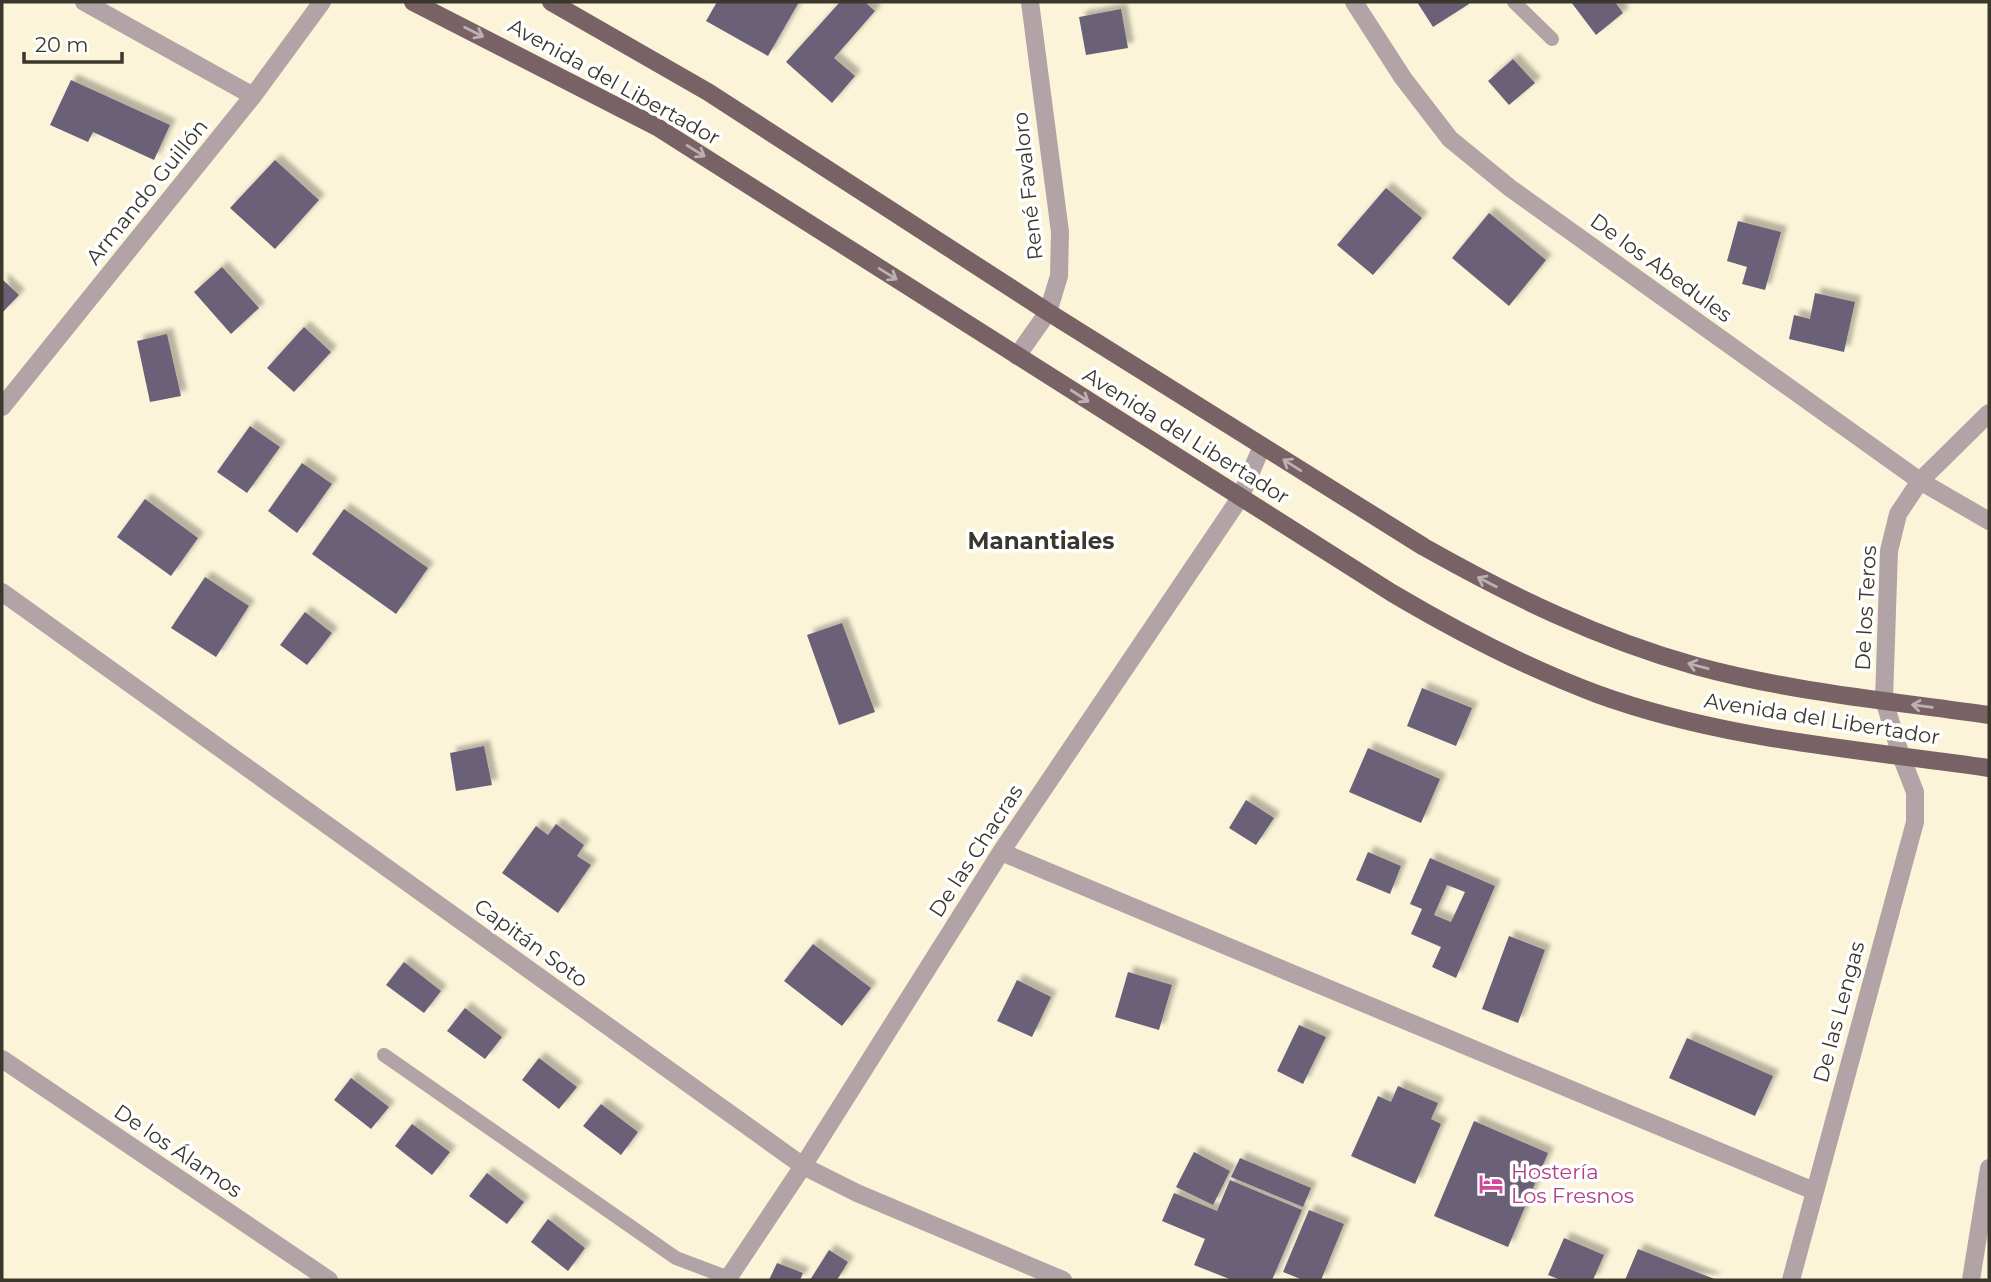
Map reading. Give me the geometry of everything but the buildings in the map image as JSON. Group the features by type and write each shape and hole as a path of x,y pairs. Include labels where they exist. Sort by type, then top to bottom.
{"main road":[{"name":"Avenida del Libertador","path":"413,2 657,127 1240,498 1458,632 1521,664 1599,695 1676,718 1773,739 1989,768"},
{"name":"Avenida del Libertador","path":"551,2 708,92 1048,312 1424,547 1553,615 1627,644 1698,666 1776,683 1989,715"}],"street":[{"path":"84,2 253,96"},
{"name":"Armando Guillón","path":"2,407 253,96 322,2"},
{"name":"René Favaloro","path":"1017,356 1048,312 1059,276 1060,232 1030,2"},
{"name":"De los Abedules","path":"1354,2 1425,109 1450,139 1510,188 1920,481 1989,522"},
{"name":"De los Teros","path":"1901,755 1884,700 1889,551 1898,514 1920,481 1989,413"},
{"name":"De las Chacras","path":"728,1279 803,1166 1001,852 1240,498 1262,446"},
{"name":"Capitán Soto","path":"2,593 803,1166 857,1193 1063,1280"},
{"name":"De las Lengas","path":"1791,1280 1915,822 1915,792 1901,755"},
{"path":"1001,852 1814,1191"},
{"name":"De los Álamos","path":"2,1059 329,1280"},
{"path":"1971,1280 1985,1227 1989,1168"}],"lane":[{"path":"1514,2 1552,39"},
{"path":"384,1055 676,1258 728,1279"}],"place":[{"name":"Hostería Los Fresnos","path":"1491,1184"}],"district":[{"name":"Manantiales","path":"1041,541"}]}
